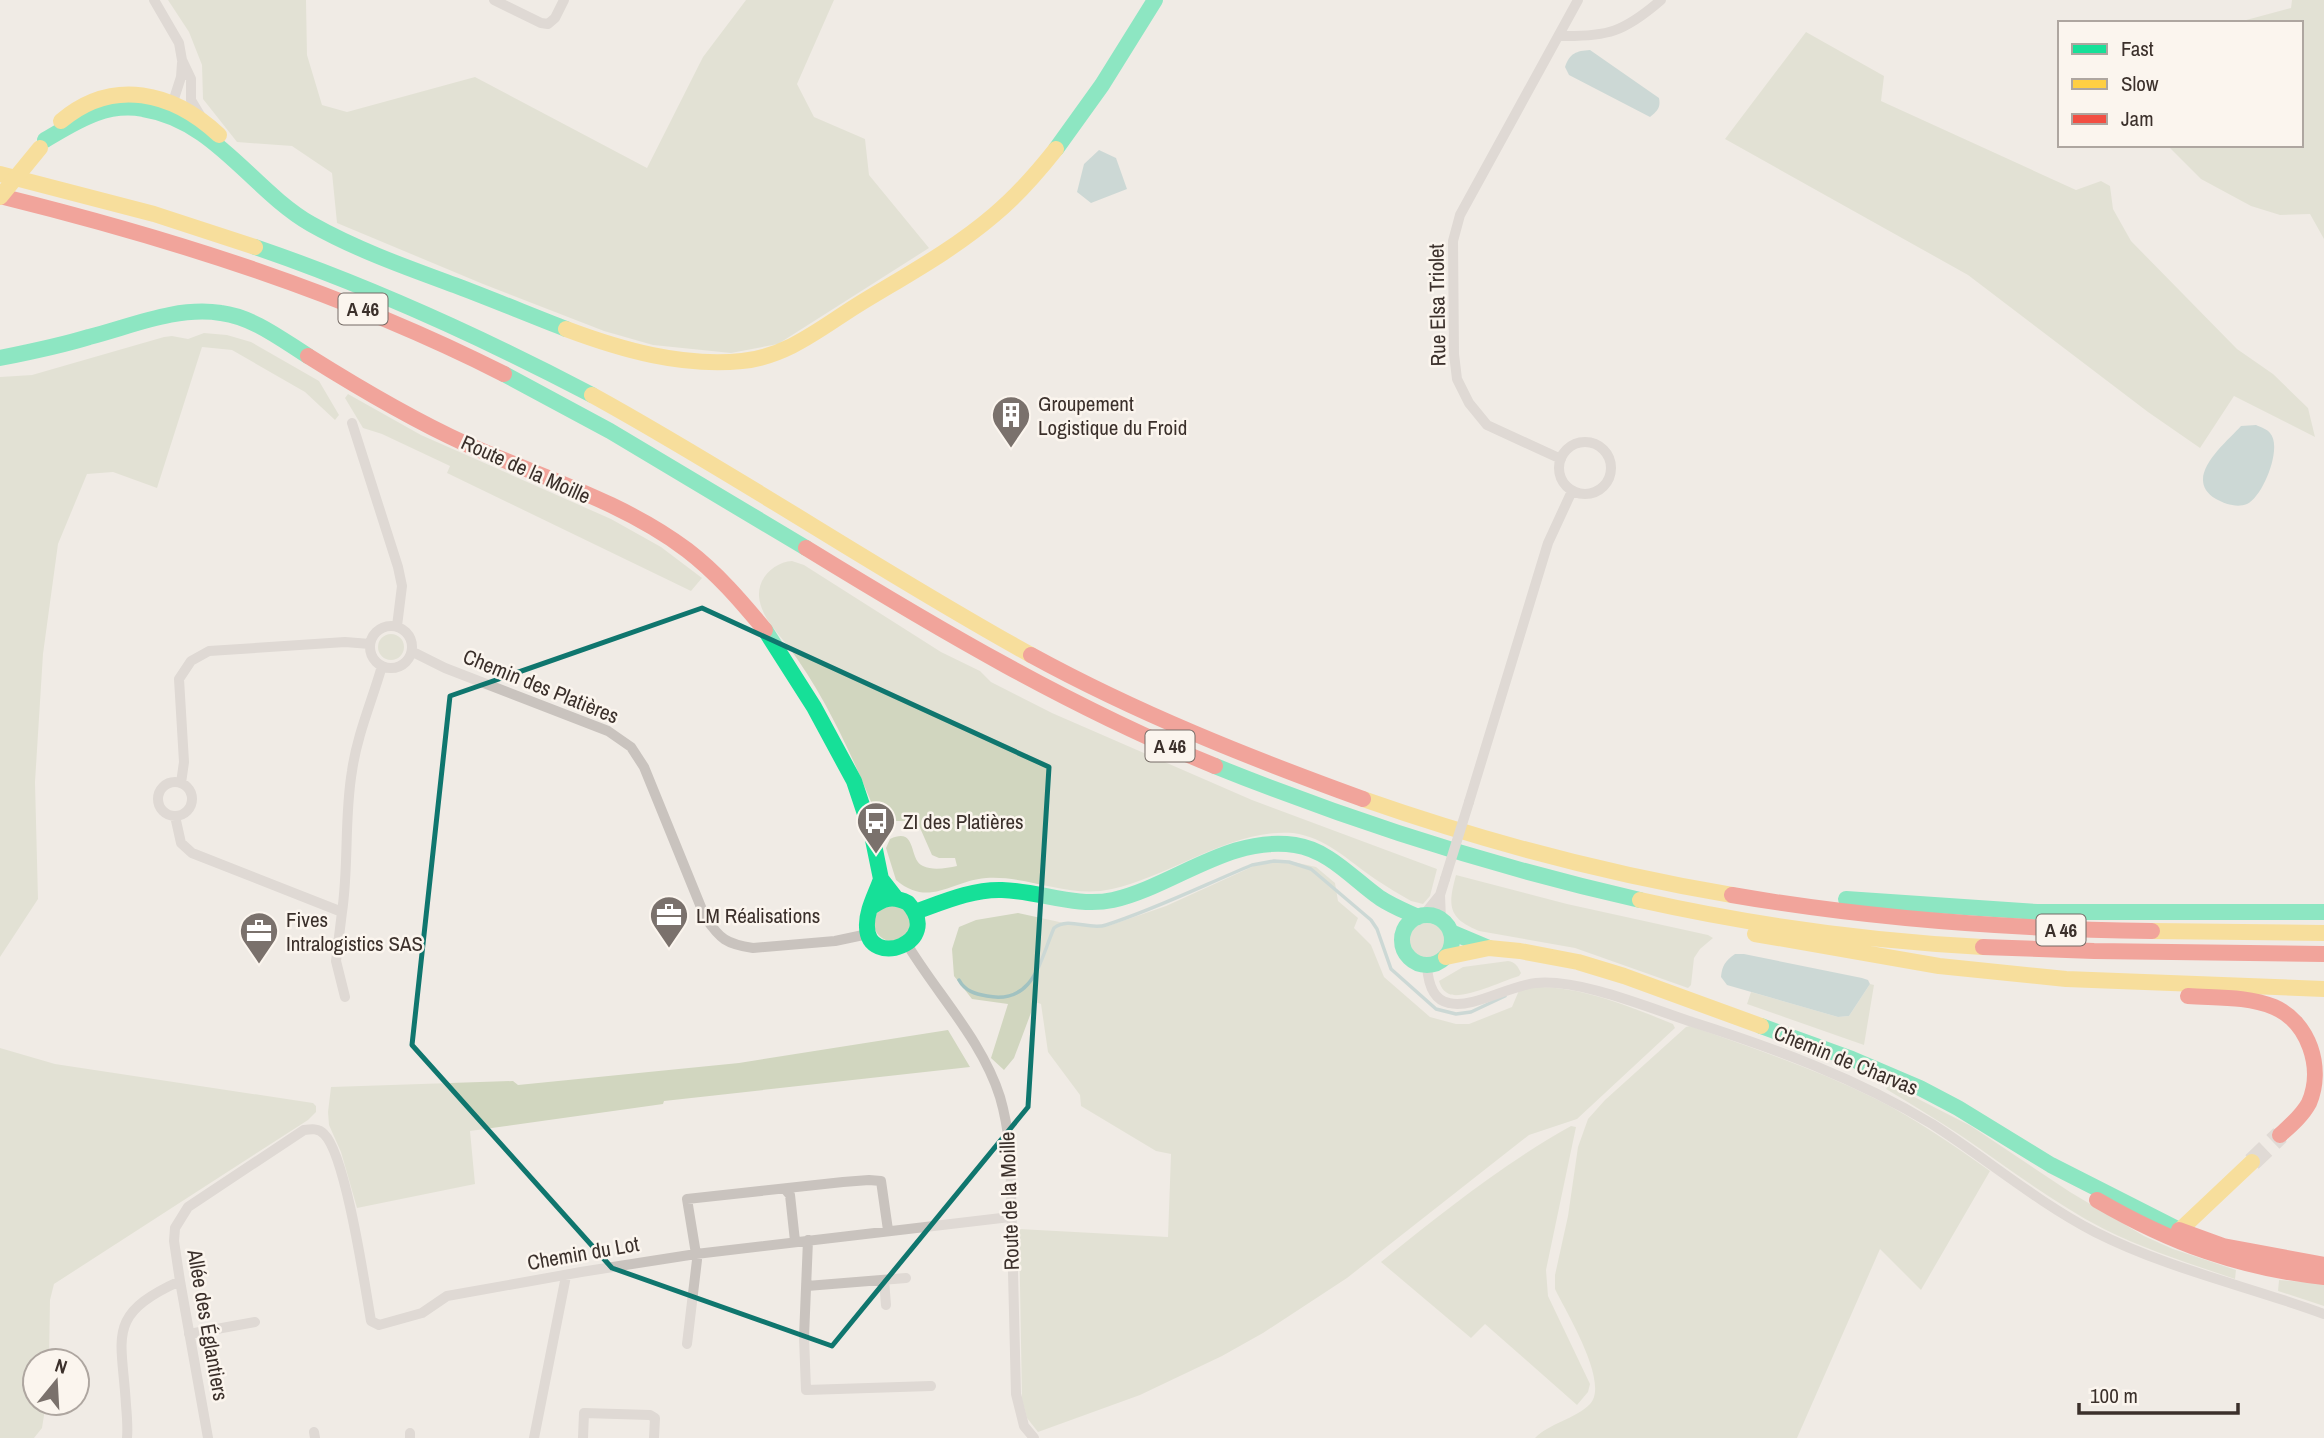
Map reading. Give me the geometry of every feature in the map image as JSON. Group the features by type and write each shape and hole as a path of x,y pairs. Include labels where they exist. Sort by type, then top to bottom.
{"main road":[{"path":"43,144 87,116 117,107 177,107 203,134 288,210 331,235 565,328 628,350 673,359 744,361 789,348 950,247 995,215 1023,188 1057,146 1098,89 1155,0"},
{"path":"0,197 63,118 100,98 124,94 146,96 201,118 226,143 258,183"},
{"name":"A 46","path":"0,172 189,223 301,261 401,301 493,343 654,431 925,596 1105,693 1223,746 1376,804 1504,844 1669,884 1800,907 2001,927 2124,932 2324,933"},
{"name":"A 46","path":"0,197 129,228 223,256 318,290 425,335 587,417 990,657 1111,719 1249,780 1441,848 1585,887 1710,913 1838,934 1986,948 2141,954 2324,954"},
{"name":"Route de la Moille","path":"0,358 52,348 173,314 199,311 224,313 264,328 359,388 415,418 618,509 655,529 697,558 728,586 773,639 854,780 872,835 881,879 895,897"},
{"path":"915,912 975,893 994,890 1077,903 1103,903 1128,896 1246,848 1272,843 1305,847 1325,856 1381,899 1421,916 1434,916 1446,926 1451,947 1446,957 1427,966 1410,960 1404,952 1402,934 1381,899"},
{"path":"870,908 881,899 895,897 907,902 915,912 917,930 907,944 900,948 878,945 868,934 866,916 881,879"},
{"path":"1800,907 1812,896 1908,905 2037,912 2324,912"},
{"path":"1710,913 1719,927 1830,949 1939,966 2066,979 2324,989"},
{"path":"1402,934 1410,921 1421,916"},
{"name":"Chemin de Charvas","path":"1446,926 1489,948 1546,956 1600,968 1852,1059 1937,1097 2051,1165 2180,1230 2223,1246 2324,1265"},
{"name":"Chemin de Charvas","path":"1446,957 1489,948"},
{"path":"2066,979 2079,986 2259,1003 2288,1015 2300,1025 2309,1038 2315,1055 2317,1080 2304,1110 2280,1135"},
{"path":"2180,1230 2252,1162"},
{"path":"2051,1165 2078,1189 2176,1242 2220,1258 2270,1270 2324,1277"}],"street":[{"path":"154,0 178,43 191,79 177,107"},
{"path":"494,0 548,24 555,18 564,0"},
{"name":"Rue Elsa Triolet","path":"1561,459 1487,425 1469,403 1457,379 1454,354 1453,241 1460,215 1578,0"},
{"path":"1559,36 1604,34 1626,27 1661,0"},
{"path":"177,107 182,60"},
{"path":"352,423 398,567 402,586 397,626"},
{"path":"1584,442 1596,444 1606,452 1611,463 1611,476 1600,491 1591,494 1573,491 1561,477 1561,459 1572,445 1584,442"},
{"path":"1421,916 1440,895 1446,879 1548,543 1573,491"},
{"path":"397,626 403,628 412,639 413,652 409,659 397,668 382,666 374,659 370,644 373,636 380,628 397,626"},
{"path":"181,783 184,762 179,679 191,661 209,651 345,642 370,644"},
{"name":"Chemin des Platières","path":"413,652 445,668 608,731 631,747 644,767 705,917 719,938 753,948 835,941 868,934"},
{"path":"345,997 336,961 345,889 352,768 382,666"},
{"path":"175,782 181,783 192,794 192,805 185,813 175,816 160,808 159,796 164,786 175,782"},
{"path":"175,816 181,843 192,853 342,912"},
{"path":"1440,895 1446,926"},
{"name":"Route de la Moille","path":"907,944 981,1056 1000,1095 1010,1150 1016,1394 1020,1417 1031,1437"},
{"path":"1427,966 1428,981 1436,994 1443,1001 1453,1004 1476,1000 1513,986 1538,982 1568,985 1685,1019 1812,1064 1877,1093 1924,1120 2046,1204 2117,1243 2193,1272 2324,1314"},
{"name":"Chemin du Lot","path":"317,1129 325,1135 336,1157 354,1224 372,1321 379,1325 422,1313 447,1296 696,1254 1010,1217"},
{"name":"Allée des Églantiers","path":"208,1438 180,1281 174,1234 178,1220 188,1207 299,1132 317,1129"},
{"path":"687,1344 696,1254 687,1199 869,1180 881,1181 888,1230"},
{"path":"785,1189 790,1195 795,1241"},
{"path":"808,1240 804,1337 806,1390 931,1386"},
{"path":"534,1438 566,1276"},
{"path":"807,1286 906,1278"},
{"path":"884,1280 886,1305"},
{"path":"127,1438 126,1394 120,1350 122,1329 136,1307 164,1288 180,1281"},
{"path":"189,1334 255,1322"},
{"path":"583,1438 584,1413 650,1415 655,1418 654,1438"}],"highlighted area":[{"path":"702,608 1049,767 1028,1107 832,1346 612,1268 412,1045 450,696"}],"green space":[{"path":"168,0 306,0 307,55 322,105 347,112 475,77 647,168 703,57 746,0 834,0 797,84 814,117 865,139 869,175 929,248 778,344 731,353 653,345 604,331 337,223 332,173 292,146 237,142 203,99 202,65 189,32"},
{"path":"2292,0 2324,0 2324,239 2310,214 2280,215 2251,206 2201,179 2169,147 2303,147 2303,21 2242,21 2291,8"},
{"path":"1806,32 1884,76 1881,101 2076,190 2101,181 2110,186 2113,209 2131,241 2237,349 2273,374 2308,408 2315,437 2234,396 2200,448 2148,412 1968,275 1725,139"},
{"path":"204,333 227,335 251,342 319,381 339,415 335,420 305,392 232,350 202,347 157,488 113,472 87,474 58,544 43,654 35,782 38,899 0,957 0,377 32,375 164,337 188,339"},
{"path":"348,394 421,435 611,519 661,547 702,578 691,591 447,473 450,466 382,434 363,428 345,398"},
{"path":"792,561 804,565 941,652 980,671 991,682 1052,713 1252,800 1437,869 1430,896 1423,904 1411,901 1316,839 1293,833 1270,833 1224,845 1134,883 1112,889 1080,891 1002,878 973,880 940,891 919,892 908,888 896,880 886,848 890,839 899,836 909,840 918,863 927,868 957,866 955,858 932,855 917,821 879,821 828,709 766,616 760,603 761,583 774,568"},
{"path":"391,634 400,638 404,647 400,656 391,660 382,656 378,647 382,638"},
{"path":"1289,861 1316,867 1335,883 1338,901 1358,918 1354,928 1371,945 1384,977 1430,1017 1456,1024 1469,1024 1512,1007 1520,988 1540,987 1559,988 1598,997 1673,1024 1675,1028 1577,1119 1529,1135 1347,1278 1263,1333 1140,1395 1038,1432 1027,1418 1022,1399 1019,1229 1168,1237 1171,1154 1156,1151 1081,1106 1080,1095 1048,1052 1041,1004 1035,1002 1014,1058 1004,1070 991,1058 1008,1004 972,999 954,976 952,949 959,927 976,920 1018,913 1064,923 1105,927 1166,906 1256,865"},
{"path":"1456,875 1713,938 1694,958 1691,985 1688,988 1575,948 1479,931 1468,926 1452,909"},
{"path":"892,905 905,910 910,923 905,936 892,941 879,936 874,923 879,910"},
{"path":"1427,923 1440,928 1445,941 1440,954 1427,959 1414,954 1409,941 1414,928"},
{"path":"1508,961 1518,967 1521,973 1519,976 1473,992 1449,994 1442,989 1439,981 1463,967"},
{"path":"1870,984 1874,985 1864,1045 1747,1004 1751,992 1838,1017 1849,1016"},
{"path":"1690,1026 1807,1069 1876,1099 1920,1124 1990,1171 1921,1290 1880,1249 1797,1438 1535,1438 1584,1409 1595,1394 1591,1364 1555,1289 1555,1275 1568,1216 1578,1147 1588,1119 1605,1100"},
{"path":"948,1030 970,1067 664,1101 663,1104 470,1131 475,1184 357,1208 341,1152 329,1125 331,1087 513,1081 518,1085 739,1063"},
{"path":"0,1048 55,1064 313,1103 316,1112 308,1120 54,1284 50,1300 49,1347 21,1347 21,1417 44,1417 42,1428 34,1438 0,1438"},
{"path":"1889,1084 1971,1126 2070,1192 2144,1236 2173,1249 2236,1270 2235,1279 2136,1244 2085,1219 1886,1089"},
{"path":"1571,1126 1576,1127 1546,1270 1548,1296 1590,1384 1588,1392 1577,1405 1485,1324 1471,1338 1381,1262 1497,1173"},
{"path":"2279,1280 2324,1284 2324,1306 2278,1291"}],"water":[{"path":"1590,50 1659,98 1659,107 1655,113 1650,117 1569,75 1565,67 1571,56"},
{"path":"1099,150 1116,158 1127,189 1091,203 1077,192 1084,164"},
{"path":"2256,425 2269,432 2273,440 2273,460 2265,482 2253,500 2247,504 2227,504 2206,491 2203,481 2205,471 2217,451 2241,426"},
{"path":"1735,954 1862,978 1870,984 1849,1016 1838,1017 1727,985 1721,977 1722,970 1726,961"}],"waterway":[{"path":"959,980 967,989 978,994 1003,997 1015,994 1033,977 1054,928 1066,923 1106,925 1252,865 1274,861 1289,862 1311,869 1371,920 1377,929 1391,969 1436,1009 1456,1014 1471,1012 1505,996"}],"tunnel":[{"path":"2252,1162 2280,1135"}],"traffic: fast":[{"path":"1056,149 1102,85 1155,0"},
{"path":"45,140 91,115 116,108 143,109 168,116 212,141 290,210 311,224 383,258 566,329"},
{"path":"255,247 342,279 426,315 510,353 592,395"},
{"path":"0,358 188,312 221,313 244,319 308,356"},
{"path":"504,374 610,431 806,548"},
{"path":"765,630 814,707 854,781 872,835 881,879 895,897"},
{"path":"1215,766 1425,842 1640,900"},
{"path":"915,912 958,897 991,890 1016,891 1072,901 1113,900 1158,884 1224,854 1271,844 1295,845 1319,853 1380,898 1418,917"},
{"path":"870,908 879,902 888,899 908,903 917,917 917,930 911,939 901,946 879,947 871,940 867,927 868,915 870,909 872,903 881,879"},
{"path":"1846,899 2037,912 2324,912"},
{"path":"1427,915 1445,922 1452,940 1445,958 1427,965 1409,958 1402,940 1409,922 1427,915"},
{"path":"1451,932 1489,948"},
{"path":"1761,1026 1852,1059 1920,1088 2051,1165 2179,1230"}],"traffic: slow":[{"path":"61,121 81,107 101,99 142,95 182,108 219,135"},
{"path":"0,197 40,148"},
{"path":"566,329 630,350 675,359 742,361 773,354 816,332 961,240 1011,200 1056,149"},
{"path":"0,174 154,214 255,247"},
{"path":"592,395 1031,655"},
{"path":"1363,799 1546,855 1638,877 1732,895"},
{"path":"1640,900 1810,931 1983,947"},
{"path":"2152,931 2324,933"},
{"path":"1755,934 1939,966 2066,979 2324,989"},
{"path":"1446,957 1489,948 1578,962 1761,1026"},
{"path":"2180,1230 2252,1162"}],"traffic: jam":[{"path":"0,196 194,250 320,293 444,345 504,374"},
{"path":"308,356 386,403 446,434 580,491 662,533 708,568 765,630"},
{"path":"806,548 1006,666 1109,719 1215,766"},
{"path":"1031,655 1194,733 1363,799"},
{"path":"1732,895 1941,921 2152,931"},
{"path":"1983,947 2324,954"},
{"path":"2188,996 2264,1003 2286,1014 2304,1035 2314,1061 2313,1089 2303,1112 2280,1135"},
{"path":"2097,1200 2152,1229 2206,1251 2263,1267 2324,1277"},
{"path":"2179,1230 2223,1246 2324,1265"}],"place":[{"name":"Groupement Logistique du Froid","path":"1011,449"},
{"name":"ZI des Platières","path":"876,855"},
{"name":"LM Réalisations","path":"669,949"},
{"name":"Fives Intralogistics SAS","path":"259,965"}]}
